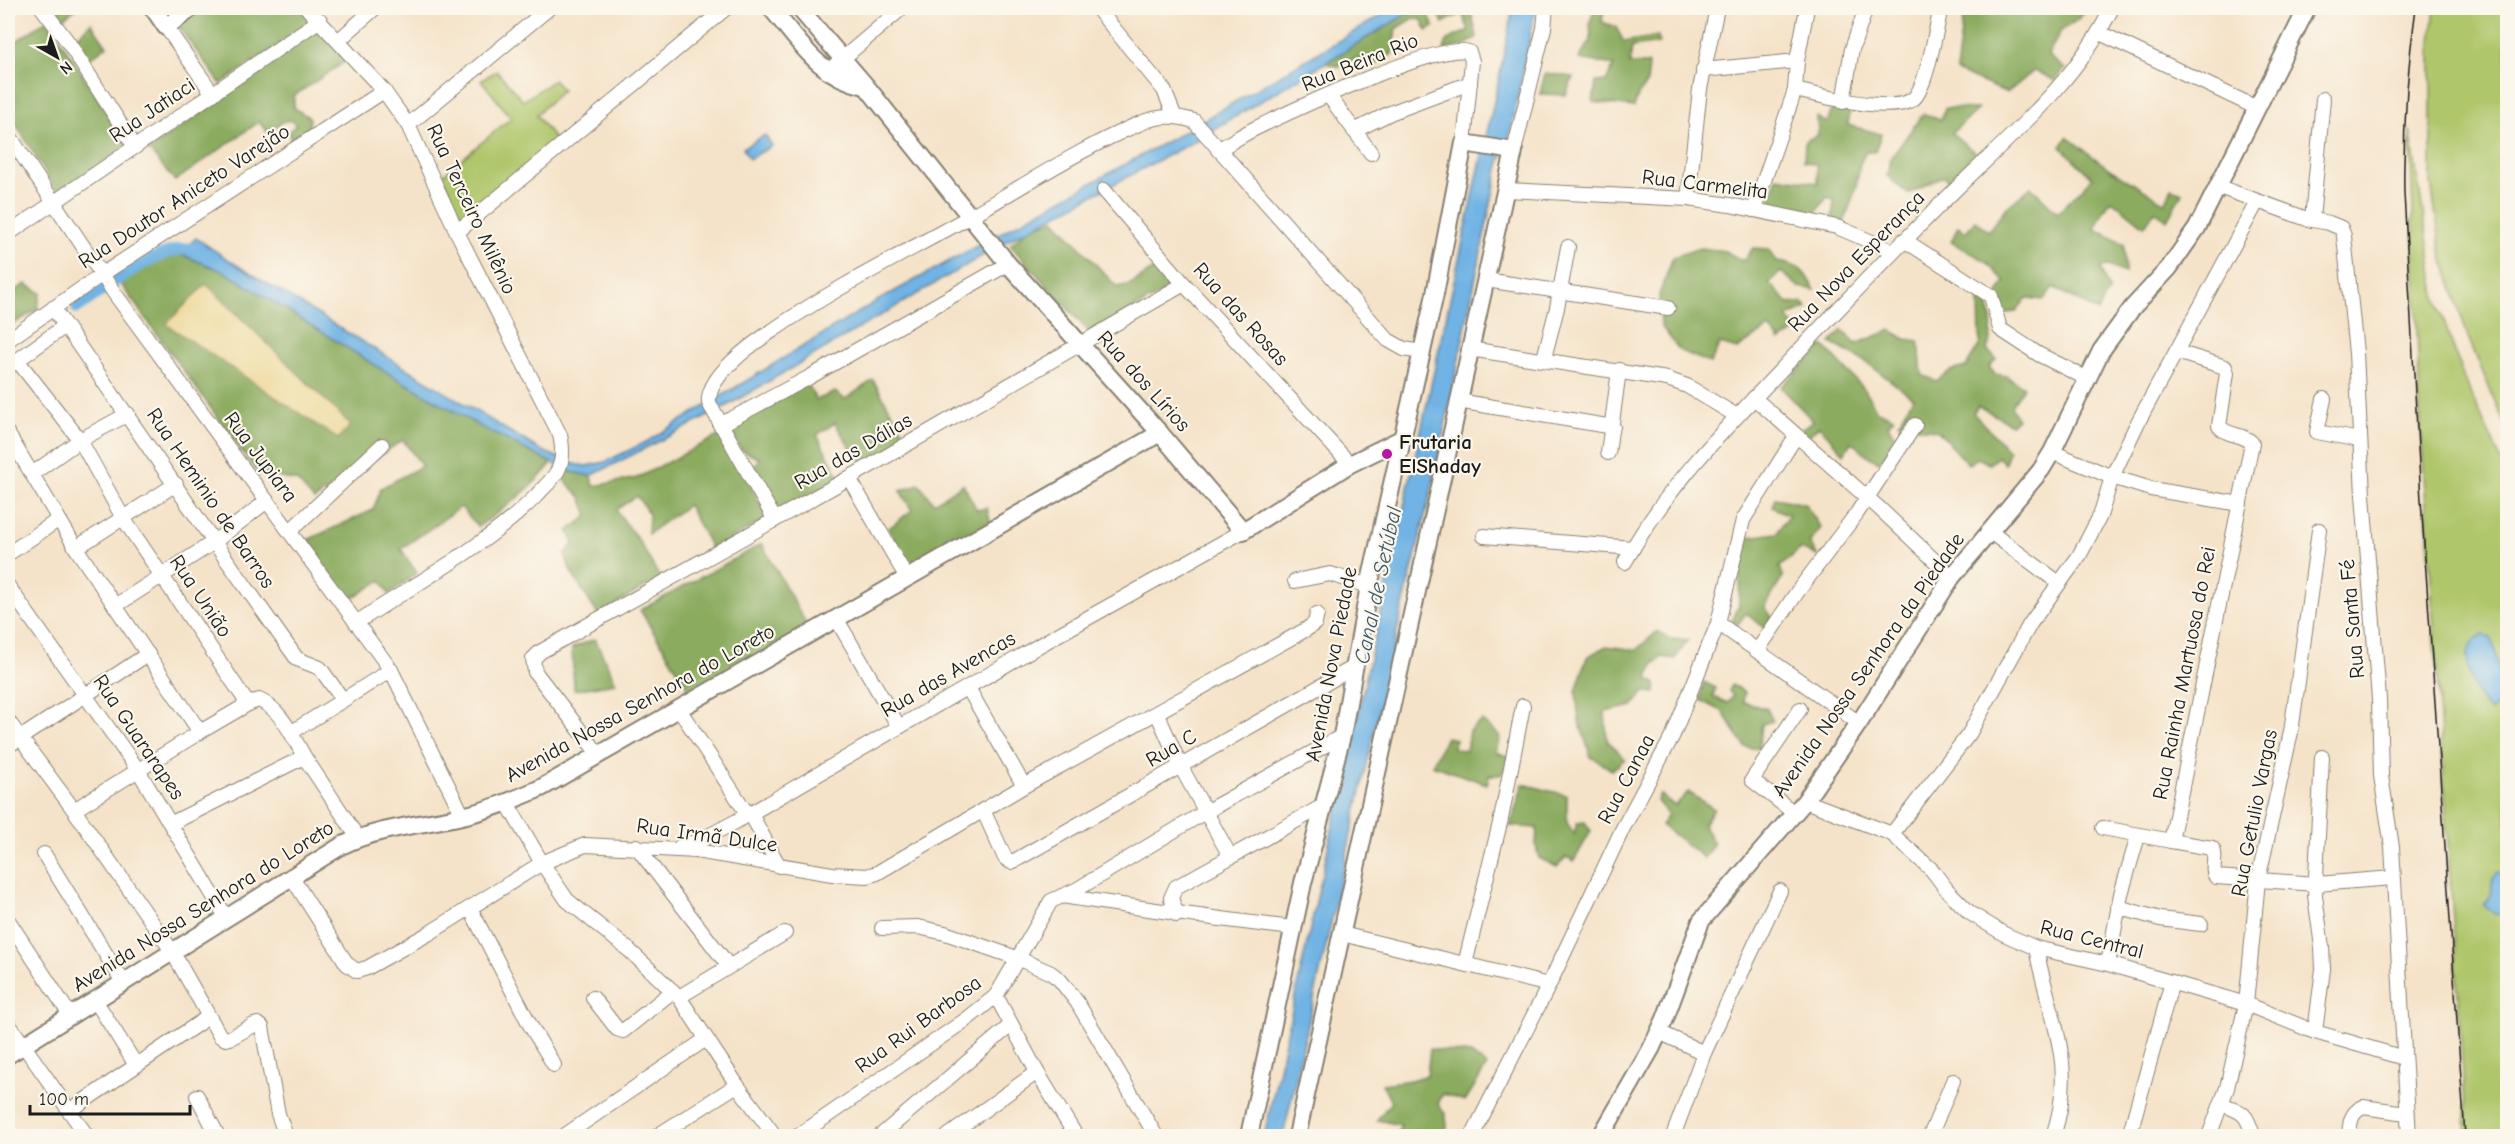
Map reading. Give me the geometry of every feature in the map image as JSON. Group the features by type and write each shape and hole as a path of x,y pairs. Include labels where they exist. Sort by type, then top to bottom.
{"street":[{"path":"42,8 68,42 135,147"},
{"path":"153,8 213,94"},
{"path":"166,27 192,8"},
{"name":"Rua Terceiro Milênio","path":"307,8 339,39 384,91 408,125 457,232 560,435 563,455 554,477 522,509 487,538 356,623"},
{"path":"339,39 375,8"},
{"path":"408,125 549,8"},
{"path":"457,232 726,8"},
{"path":"771,8 814,61 827,72 837,78 866,86"},
{"name":"Rua dos Lírios","path":"799,8 866,86 1008,264 1160,433 1243,531"},
{"path":"827,72 902,8"},
{"path":"1097,8 1164,90 1174,115"},
{"path":"1297,1137 1469,349 1506,190 1510,150 1544,28 1546,8"},
{"path":"1688,200 1703,70 1717,8"},
{"path":"1754,210 1795,90 1797,61 1807,8"},
{"path":"1843,102 1852,49 1866,8"},
{"path":"1795,90 1843,102 1874,105 1911,101 1916,96 1925,70 1941,8"},
{"name":"Rua Nova Esperança","path":"1625,562 1657,509 1737,416 1893,251 2043,103 2081,60 2100,33 2112,8"},
{"name":"Avenida Nossa Senhora da Piedade","path":"1600,1137 1659,1032 1701,921 1799,807 1859,723 1952,577 2034,480 2052,452 2086,378 2114,331 2185,247 2219,187 2307,8"},
{"name":"Rua Jatiaci","path":"8,234 320,20"},
{"path":"2100,33 2257,108"},
{"name":"Rua Beira Rio","path":"1214,144 1252,130 1391,69 1439,53 1459,50 1465,50 1470,54 1471,144"},
{"path":"1703,70 1797,61"},
{"path":"1354,131 1398,109 1470,82"},
{"name":"Rua Doutor Aniceto Varejão","path":"12,364 59,317 104,278 384,91"},
{"path":"1329,96 1371,153"},
{"path":"2312,220 2323,99"},
{"path":"775,520 709,404 708,396 716,380 737,358 772,331 861,276 975,223 1073,157 1142,122 1174,115 1194,121 1388,340 1404,348 1421,352"},
{"name":"Rua Jupiara","path":"8,134 115,294 391,670 463,816"},
{"path":"1471,144 1510,150"},
{"name":"Avenida Nova Piedade","path":"1249,1137 1293,928 1342,736 1369,586 1421,352 1471,144"},
{"name":"Rua Santa Fé","path":"2219,187 2312,220 2334,224 2341,228 2343,233 2355,343 2379,699 2381,776 2392,847 2409,1137"},
{"name":"Rua das Rosas","path":"1104,190 1184,284 1350,464"},
{"name":"Rua Carmelita","path":"1506,190 1688,200 1754,210 1837,227 1893,251"},
{"path":"1892,834 1969,734 2019,642 2079,556 2100,516 2112,477 2137,424 2257,202"},
{"path":"1904,240 1991,296 2000,329 2038,354 2086,378"},
{"path":"1544,358 1560,293 1568,247"},
{"path":"718,421 816,374 1008,264"},
{"path":"1486,280 1668,308"},
{"name":"Rua das Dálias","path":"599,755 535,672 533,659 540,651 849,478 1184,284"},
{"name":"Rua Doutor Aniceto Varejão","path":"8,340 59,317"},
{"name":"Rua Heminio de Barros","path":"59,317 297,658 320,668 343,700"},
{"path":"1469,349 1544,358 1678,382 1737,416"},
{"name":"Rua Rainha Martuosa do Rei","path":"2171,841 2252,446 2248,439 2229,434 2220,426 2225,367 2177,352"},
{"name":"Rua União","path":"12,364 80,440 123,518 249,704"},
{"path":"1608,453 1619,370"},
{"path":"1754,398 1868,497 1952,577"},
{"path":"2324,399 2317,432 2360,440"},
{"path":"1458,401 1613,427"},
{"path":"32,474 80,440 128,414"},
{"path":"1757,651 1798,591 1868,497 1915,425"},
{"name":"Avenida Nossa Senhora do Loreto","path":"8,1054 291,876 358,838 388,829 463,816 507,803 541,788 1160,433"},
{"path":"8,434 76,548 200,732"},
{"name":"Rua Canaa","path":"1472,1137 1549,985 1622,830 1673,735 1718,623 1743,520 1796,436"},
{"path":"1243,531 1350,464 1403,438"},
{"path":"290,531 382,446"},
{"path":"2052,452 2112,477 2159,491 2240,504"},
{"path":"849,478 907,578"},
{"path":"76,548 176,484"},
{"path":"115,606 214,542 267,501"},
{"path":"8,554 58,520"},
{"name":"Rua Getulio Vargas","path":"2209,1137 2233,1068 2246,1005 2258,880 2292,732 2319,530"},
{"name":"Rua das Avencas","path":"673,851 701,840 748,815 1243,531"},
{"path":"1989,531 2059,583"},
{"path":"1484,536 1633,548"},
{"path":"1295,581 1330,574 1369,586"},
{"name":"Rua Guararapes","path":"8,586 138,770 172,823 226,917"},
{"name":"Rua Irmã Dulce","path":"291,876 347,964 357,971 470,908 542,863 585,845 636,846 673,851 696,850 779,866 840,875 867,876 877,873 1024,786 1307,629 1315,623 1317,614"},
{"path":"836,618 899,727"},
{"path":"1718,623 1859,723"},
{"path":"8,746 148,654"},
{"name":"Rua C","path":"983,810 1005,858 1011,862 1356,666"},
{"path":"292,732 391,670"},
{"path":"968,688 1024,786"},
{"path":"74,810 200,732 259,700 265,703 292,732 304,757 358,838"},
{"path":"1465,964 1501,819 1523,706"},
{"path":"679,709 748,815 750,814 758,826 779,866"},
{"name":"Rua Central","path":"1800,709 1752,780 1799,807 1892,834 1932,870 1970,913 1993,929 2036,948 2108,964 2172,982 2246,1005 2314,1032 2404,1058"},
{"path":"1157,713 1181,767 1230,856"},
{"path":"8,721 74,810 172,951 220,1036 230,1038 254,1024 262,1028 278,1114 286,1137"},
{"path":"1060,896 1093,880 1205,812 1342,736"},
{"path":"172,823 304,757"},
{"path":"2314,1032 2323,969 2315,896 2322,757"},
{"path":"507,803 567,900 629,950 676,994 768,1134"},
{"path":"1177,915 1171,898 1176,887 1323,806"},
{"path":"2103,828 2212,848 2215,851 2213,873 2216,877 2316,884 2393,878"},
{"path":"2108,964 2118,907 2138,836"},
{"path":"636,846 728,965"},
{"path":"44,854 123,982"},
{"path":"1673,1137 1704,1053 1780,891"},
{"path":"1060,896 1135,906 1177,915 1293,928"},
{"name":"Rua Rui Barbosa","path":"798,1137 967,1019 996,996 1051,900 1060,896"},
{"path":"2118,907 2160,919 2201,924"},
{"path":"470,908 530,1025 554,1065"},
{"path":"8,920 70,1015"},
{"path":"882,928 927,929 1017,958 1051,973 1067,987 1156,1137"},
{"path":"593,998 617,1029 623,1031 676,994 785,933"},
{"path":"1342,934 1549,985"},
{"path":"2036,948 2063,1056 2063,1090 2053,1137"},
{"path":"2129,1137 2172,982"},
{"path":"996,996 1037,1072 1076,1137"},
{"path":"95,1000 136,1065"},
{"path":"69,1110 208,1017"},
{"path":"8,1023 87,1137"},
{"path":"880,1137 1011,1025"},
{"path":"1659,1032 1704,1053"},
{"path":"564,1137 706,1039"},
{"path":"948,1137 1037,1072"},
{"path":"1930,1137 1953,1081"},
{"path":"657,1137 737,1085"},
{"path":"197,1096 218,1137"},
{"path":"2221,1104 2243,1112 2248,1119 2253,1137"},
{"path":"2349,1137 2350,1120 2354,1113 2363,1107 2408,1113"}],"green space":[{"path":"47,8 77,8 58,22"},
{"path":"200,8 302,8 314,20 221,84 177,25"},
{"path":"1417,8 1470,8 1477,37 1464,46 1444,50 1447,40 1469,30 1462,13 1443,23 1437,10 1429,16 1434,27 1427,31 1422,20 1414,18 1396,29 1392,54 1377,64 1356,58 1341,67 1325,63"},
{"path":"1595,8 1604,8 1602,22 1616,27 1624,42 1658,36 1659,43 1632,47 1630,64 1649,64 1647,83 1639,93 1634,107 1593,102 1596,82 1606,81 1614,65 1579,59 1591,40 1590,22"},
{"path":"1964,8 2087,8 2080,18 2061,31 2048,55 2065,69 2055,81 2035,70 2007,93 1956,71"},
{"path":"2435,8 2507,8 2507,430 2468,337 2442,256 2431,184 2431,42"},
{"path":"47,20 129,146 57,192 8,111 8,47"},
{"path":"91,23 107,46 86,61 74,40"},
{"path":"319,28 349,59 294,96 294,108 310,118 309,131 291,144 289,131 296,125 291,120 282,122 268,133 259,122 175,181 149,150"},
{"path":"497,71 523,101 554,80 562,90 536,115 558,143 472,217 462,216 437,180 511,118 481,80"},
{"path":"1545,73 1573,77 1566,95 1540,94"},
{"path":"1945,108 1978,109 1952,133 1981,158 1954,186 1944,176 1908,194 1887,176 1890,159 1923,114 1941,120"},
{"path":"1832,110 1850,111 1848,125 1881,134 1875,152 1866,151 1860,164 1856,188 1843,225 1832,222 1834,200 1827,197 1813,217 1768,207 1777,177 1818,183 1817,165 1804,161 1805,141 1818,135 1817,117 1827,123"},
{"path":"2410,131 2437,300 2462,373 2507,474 2507,1136 2467,1136 2420,412"},
{"path":"2067,137 2111,170 2165,203 2172,188 2182,193 2167,220 2155,211 2144,226 2112,200 2104,210 2095,229 2124,244 2125,273 2108,266 2100,268 2109,290 2098,312 2053,287 2044,300 2027,298 2016,311 2001,315 1996,297 2005,282 1986,261 1951,242 1958,226 1966,232 1975,220 1988,231 2005,209 2031,187 2058,213 2092,178 2061,147"},
{"path":"1054,219 1117,287 1131,284 1160,265 1179,284 1090,333 1010,245 1029,229"},
{"path":"1700,248 1725,251 1743,261 1753,248 1769,249 1777,262 1801,270 1815,290 1799,287 1781,272 1769,283 1789,304 1802,302 1807,308 1787,317 1797,330 1780,341 1769,328 1737,349 1720,344 1710,363 1680,351 1661,326 1659,295 1673,257"},
{"path":"180,254 225,272 483,428 552,463 526,490 478,527 461,507 401,549 417,573 389,594 381,580 349,601 305,541 373,510 381,488 422,466 403,440 314,500 297,481 258,473 114,275"},
{"path":"26,284 41,293 37,310 8,327 8,295"},
{"path":"1979,295 1987,298 1991,318 1991,337 1987,350 1996,359 1989,367 1995,374 2006,376 2024,387 2011,406 2017,419 2011,424 1978,406 1973,413 2009,451 2005,464 1998,457 1989,464 1978,458 1968,464 1938,431 1899,423 1913,398 1866,362 1831,343 1842,330 1856,344 1891,330 1905,339 1919,341 1922,375 1936,381 1950,371 1966,367 1980,344"},
{"path":"1823,345 1865,390 1877,411 1894,418 1888,425 1899,443 1884,464 1871,458 1851,442 1844,454 1819,426 1807,437 1799,431 1813,421 1781,387"},
{"path":"873,380 908,440 862,466 835,423 817,435 840,478 782,510 768,496 751,468 760,459 741,450 728,426 807,382 816,400 835,392 845,399"},
{"path":"722,434 768,518 712,550 688,505 648,534 649,514 637,496 616,510 639,541 660,578 598,615 571,572 565,554 574,543 568,531 588,516 581,497 560,476 568,471 591,476 594,486 637,478"},
{"path":"919,484 934,503 963,484 977,510 987,508 991,525 912,571 888,529 912,510 900,491"},
{"path":"1775,498 1805,504 1821,528 1809,543 1818,556 1800,549 1780,567 1783,577 1765,607 1773,619 1766,629 1746,613 1736,627 1730,626 1739,605 1741,554 1749,537 1777,533 1789,515 1772,507"},
{"path":"762,544 809,629 692,694 640,610"},
{"path":"1658,631 1670,639 1688,640 1675,659 1662,657 1653,665 1648,679 1656,684 1655,693 1644,692 1633,706 1605,712 1607,740 1625,759 1612,770 1591,757 1579,721 1576,691 1587,657 1606,646 1636,650"},
{"path":"595,639 616,683 574,690 572,648"},
{"path":"1703,682 1716,688 1713,697 1728,703 1733,696 1729,691 1732,685 1745,692 1743,702 1767,709 1773,721 1762,724 1759,749 1745,747 1722,711 1700,700"},
{"path":"1482,721 1500,736 1496,752 1510,757 1505,770 1500,775 1489,775 1487,784 1432,765 1446,737 1456,739 1453,748 1466,751 1469,731"},
{"path":"1523,784 1567,795 1567,823 1574,834 1577,823 1585,822 1591,831 1574,861 1566,857 1557,867 1539,858 1536,846 1537,828 1510,826"},
{"path":"1688,792 1714,809 1703,825 1714,843 1704,858 1661,825 1668,815 1657,801 1660,794 1675,806"},
{"path":"1430,1049 1471,1054 1487,1066 1465,1101 1443,1094 1438,1104 1446,1115 1447,1128 1438,1136 1396,1136 1401,1125 1377,1120 1391,1102 1382,1084 1427,1075"}],"sand":[{"path":"206,284 351,425 338,439 166,324"}],"water":[{"path":"1394,8 1417,8 1191,143 1016,236 720,410 591,476 568,471 483,428 391,375 225,272 180,254 196,238 540,450 574,464 586,466 605,462 648,441 877,301 1180,134"},
{"path":"1513,8 1536,8 1510,135 1499,165 1432,488 1398,627 1283,1136 1264,1136 1497,88"},
{"path":"765,135 772,146 749,159 743,148"},
{"path":"2483,635 2491,638 2501,678 2503,683 2507,683 2507,702 2490,712 2476,691 2468,665 2470,647"},
{"path":"2498,872 2505,875 2507,883 2507,914 2495,913 2484,905 2491,895 2493,879"}],"waterway":[{"path":"77,308 119,278 153,259 170,252 186,249 200,250"}],"tram line":[{"path":"2416,8 2406,100 2404,193 2421,500 2465,1136"}],"place":[{"name":"Frutaria ElShaday","path":"1387,454"}],"water label":[{"name":"Canal de Setúbal","path":"1377,585"}]}
